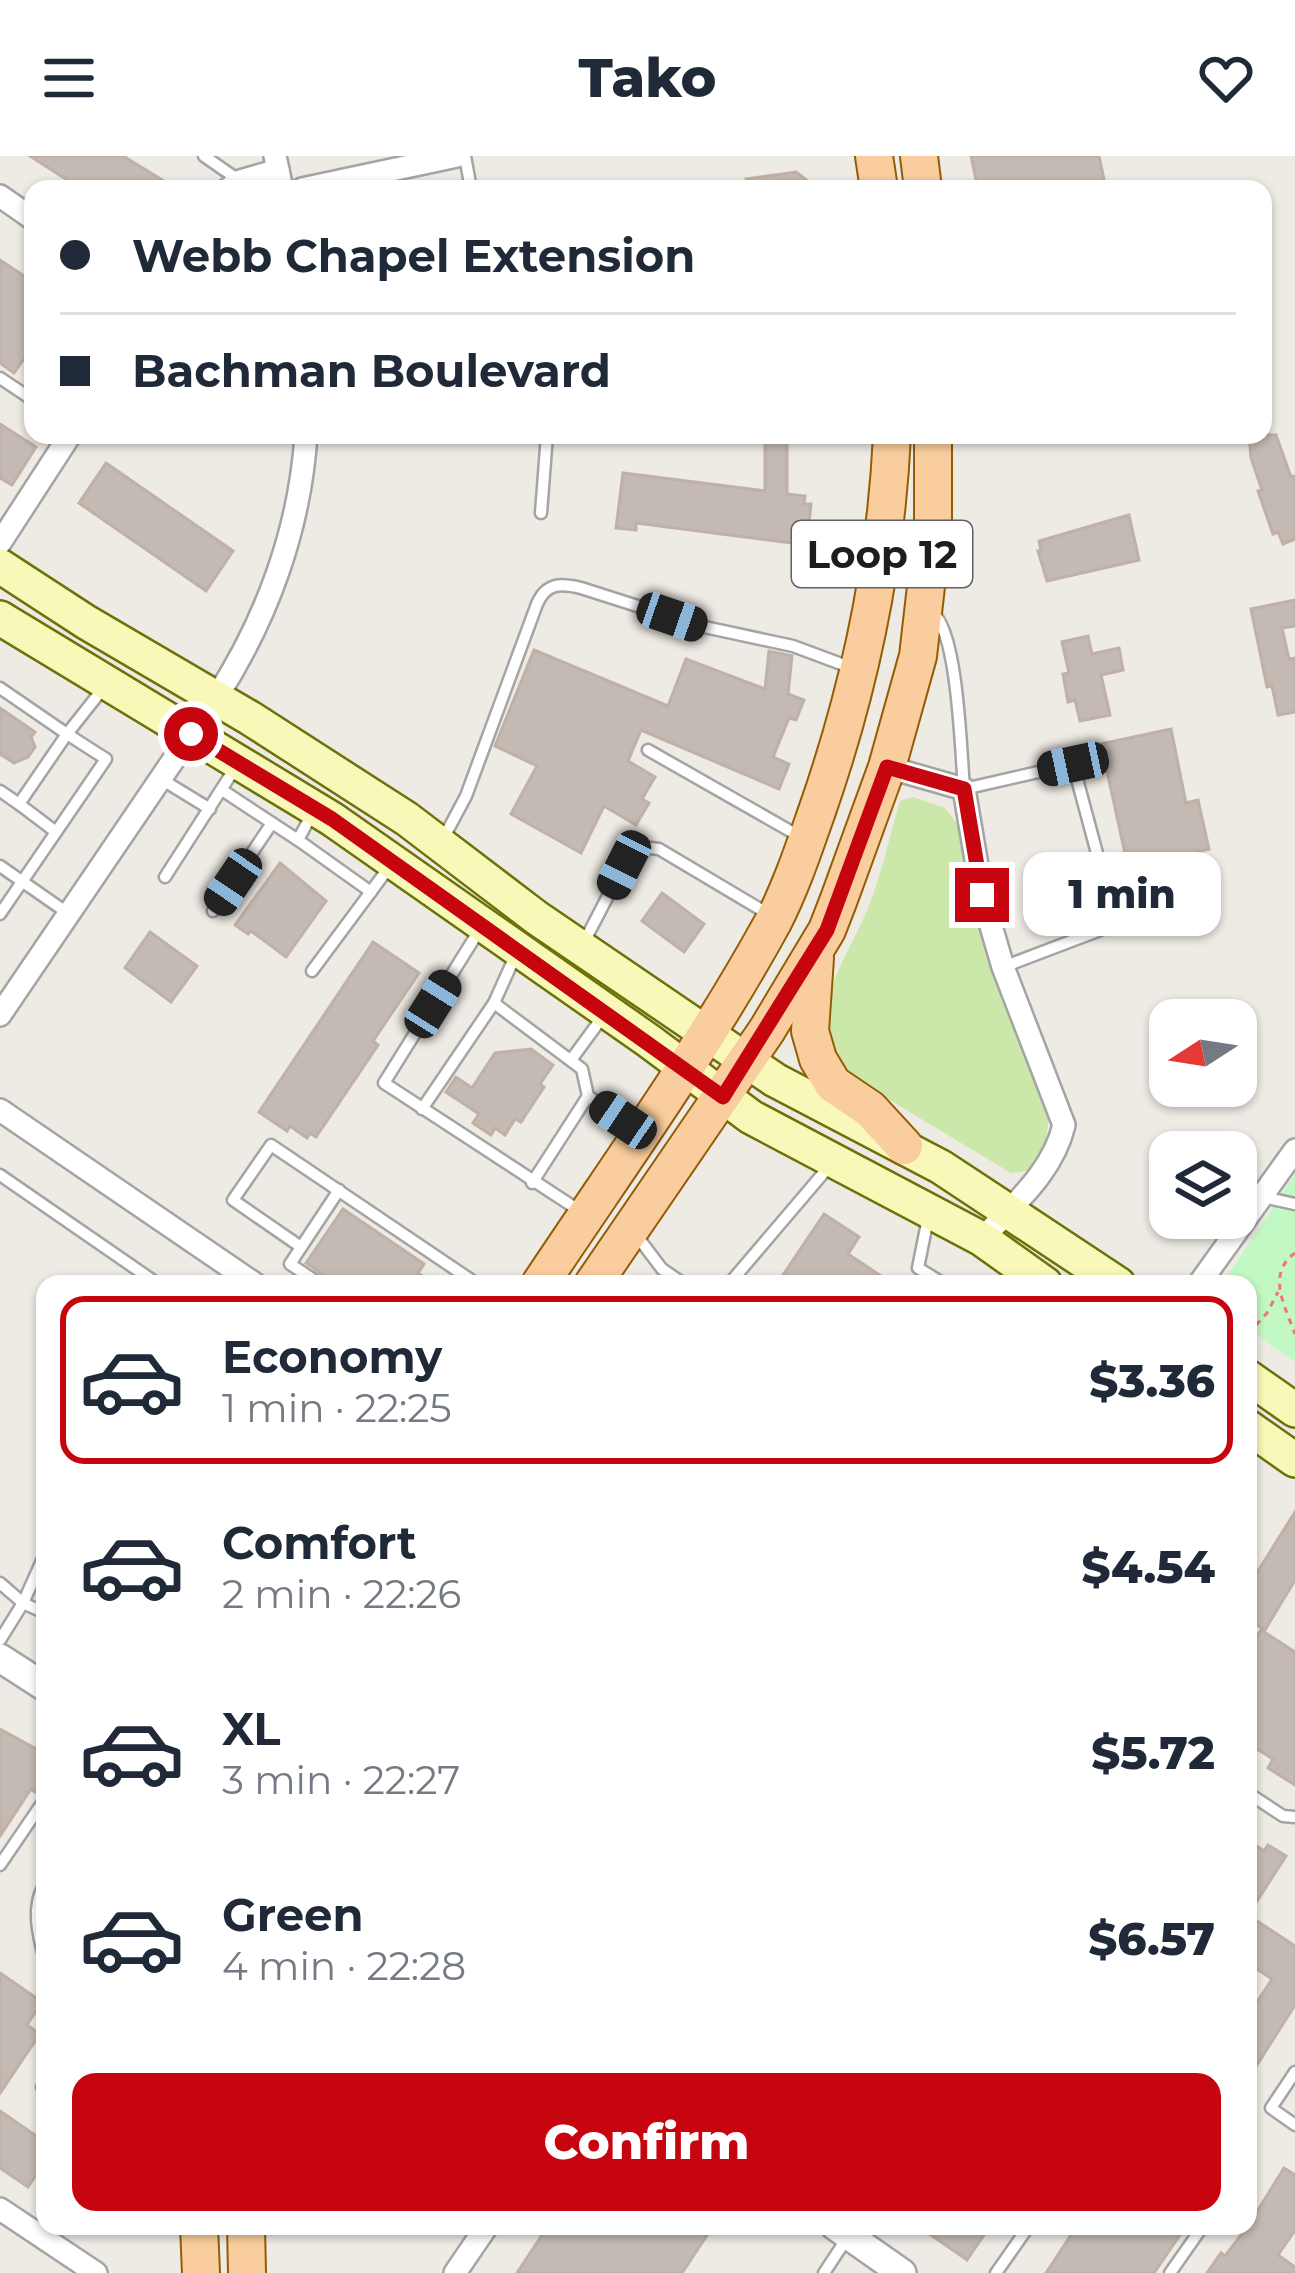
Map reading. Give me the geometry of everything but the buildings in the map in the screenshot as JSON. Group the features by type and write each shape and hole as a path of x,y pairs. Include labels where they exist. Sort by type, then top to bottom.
{"main road":[{"name":"Loop 12","path":"599,1275 723,1097 833,915 887,767 918,656 933,526 933,444"},
{"path":"891,451 906,502 904,575 909,591 926,607"},
{"name":"Loop 12","path":"545,1275 684,1067 775,918 807,839 860,670 881,571 891,451"},
{"path":"0,566 441,844 581,949 782,1084 904,1146 1104,1275"},
{"path":"0,617 191,734 230,776 324,814 751,1118 982,1239 1032,1275"},
{"path":"191,734 216,698"},
{"path":"324,814 355,816 414,850 441,844"},
{"path":"815,949 810,1031 818,1059 833,1084 870,1109 904,1146"},
{"path":"1257,1383 1295,1410"},
{"path":"1257,1433 1295,1460"},
{"path":"200,2235 201,2273"},
{"path":"246,2235 247,2273"}],"street":[{"path":"345,180 461,156"},
{"path":"0,543 64,444"},
{"path":"216,698 251,643 267,607 300,488 305,444"},
{"path":"0,1015 191,734"},
{"path":"887,767 964,789 982,895 1064,1125 1058,1149 1032,1186 982,1239"},
{"path":"0,1110 242,1275"},
{"path":"1206,1275 1295,1150"},
{"path":"0,1658 36,1681"},
{"path":"0,2209 36,2221"},
{"path":"54,2235 96,2273"},
{"path":"455,2273 481,2235"},
{"path":"848,2235 902,2273"}],"lane":[{"path":"204,156 229,180"},
{"path":"541,513 546,444"},
{"path":"441,844 466,796 542,591 552,586 564,584 700,626 793,646 860,670"},
{"path":"926,607 942,620 946,633 964,789 1073,764 1116,924 1004,967"},
{"path":"19,804 107,684"},
{"path":"0,688 106,759 0,914"},
{"path":"648,750 807,839"},
{"path":"165,878 230,776 272,823 371,892"},
{"path":"161,779 210,809"},
{"path":"0,791 56,832"},
{"path":"298,840 324,814"},
{"path":"213,911 272,823"},
{"path":"581,949 624,865 642,847 659,849 775,918"},
{"path":"312,971 392,863"},
{"path":"0,866 69,914"},
{"path":"482,927 384,1083 585,1215"},
{"path":"422,1109 494,1004 517,952"},
{"path":"494,1004 582,1069 588,1096 641,1133"},
{"path":"571,1060 606,1012"},
{"path":"532,1183 588,1096"},
{"path":"301,1246 233,1200 271,1145 464,1275"},
{"path":"737,1275 833,1161"},
{"path":"0,1175 145,1275"},
{"path":"306,1275 290,1264 339,1190"},
{"path":"1263,1198 1295,1204"},
{"path":"929,1211 917,1268 929,1275"},
{"path":"632,1229 671,1275"},
{"path":"0,1640 36,1573"},
{"path":"0,1583 36,1609"},
{"path":"1257,1799 1283,1816 1295,1817"},
{"path":"0,1864 36,1812"},
{"path":"1295,2072 1271,2108 1295,2125"},
{"path":"824,2273 840,2235"},
{"path":"996,2273 1023,2235"},
{"path":"1170,2273 1197,2235"}],"path":[{"path":"1295,1252 1280,1270 1279,1288 1295,1334"},
{"path":"1257,1324 1279,1288"}],"green space":[{"path":"913,797 945,808 957,823 979,923 1049,1114 1046,1142 1028,1171 1011,1173 853,1078 829,1033 827,1013 837,973 873,895 900,801"},
{"path":"1295,1174 1295,1362 1257,1335 1257,1275 1228,1275 1252,1239 1257,1239 1257,1231"}],"route":[{"path":"191,734 332,819 723,1097 827,930 887,767 964,789 982,895"}]}
